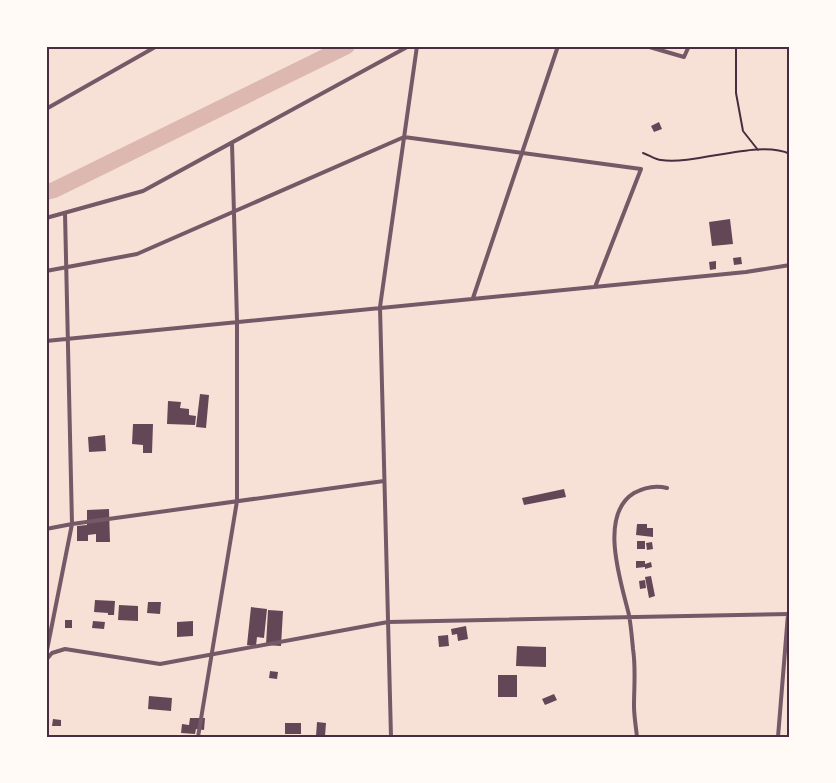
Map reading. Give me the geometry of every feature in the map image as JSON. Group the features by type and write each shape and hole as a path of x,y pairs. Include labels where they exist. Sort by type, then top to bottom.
{"street":[{"path":"46,109 157,46"},
{"path":"46,218 143,191 409,46"},
{"path":"391,737 380,307 417,46"},
{"path":"474,298 558,46"},
{"path":"646,46 684,58 689,46"},
{"path":"46,272 137,254 404,137 641,169 595,287"},
{"path":"198,737 237,501 237,321 232,143"},
{"path":"46,655 72,524 65,213"},
{"path":"46,340 746,272 790,265"},
{"path":"46,529 384,481"},
{"path":"637,737 634,708 634,653 629,617 620,584 614,532 618,513 629,497 640,490 654,487 667,488"},
{"path":"46,660 52,652 65,649 160,664 388,622 789,614 778,737"}],"path":[{"path":"737,46 736,93 743,131 758,150"},
{"path":"643,153 660,160 687,160 766,149 790,154"}],"building":[{"path":"659,122 662,129 654,132 651,126"},
{"path":"730,219 733,244 712,246 709,222"},
{"path":"741,257 742,264 734,265 733,258"},
{"path":"716,261 716,269 710,270 709,262"},
{"path":"200,394 209,395 206,428 196,427"},
{"path":"168,401 181,402 180,408 189,409 189,415 196,416 195,425 167,424"},
{"path":"133,424 153,424 152,453 143,453 143,445 132,444"},
{"path":"105,435 106,451 89,452 88,437"},
{"path":"564,489 566,497 524,505 522,498"},
{"path":"109,509 110,542 96,542 96,534 88,535 88,541 77,541 77,526 87,525 87,510"},
{"path":"637,524 647,524 647,528 653,528 653,537 636,535"},
{"path":"637,541 645,541 645,549 637,549"},
{"path":"652,542 653,549 647,550 646,543"},
{"path":"636,561 645,561 645,564 651,562 652,567 645,569 645,567 636,568"},
{"path":"651,576 655,596 649,598 645,577"},
{"path":"645,580 646,588 640,589 639,581"},
{"path":"95,600 115,601 114,615 94,612"},
{"path":"148,602 161,602 160,614 147,613"},
{"path":"119,605 138,606 138,621 118,620"},
{"path":"251,607 267,609 264,638 257,637 256,646 247,645"},
{"path":"268,610 283,611 281,646 266,645"},
{"path":"65,620 72,620 72,628 65,628"},
{"path":"93,621 105,622 104,629 92,628"},
{"path":"193,621 193,636 177,637 177,622"},
{"path":"466,626 468,639 458,641 457,634 452,635 451,629"},
{"path":"448,635 449,646 439,647 438,636"},
{"path":"517,646 546,647 546,667 516,666"},
{"path":"270,671 278,672 277,679 269,678"},
{"path":"498,675 517,675 517,697 498,697"},
{"path":"554,694 557,700 545,705 542,699"},
{"path":"149,696 172,698 171,711 148,709"},
{"path":"190,718 205,718 204,730 196,729 195,734 181,733 182,724 189,725"},
{"path":"53,719 61,720 61,726 52,726"},
{"path":"317,722 326,723 325,736 316,736"},
{"path":"285,723 301,723 301,734 285,734"}],"waterway":[{"path":"46,192 54,190 347,46"}]}
